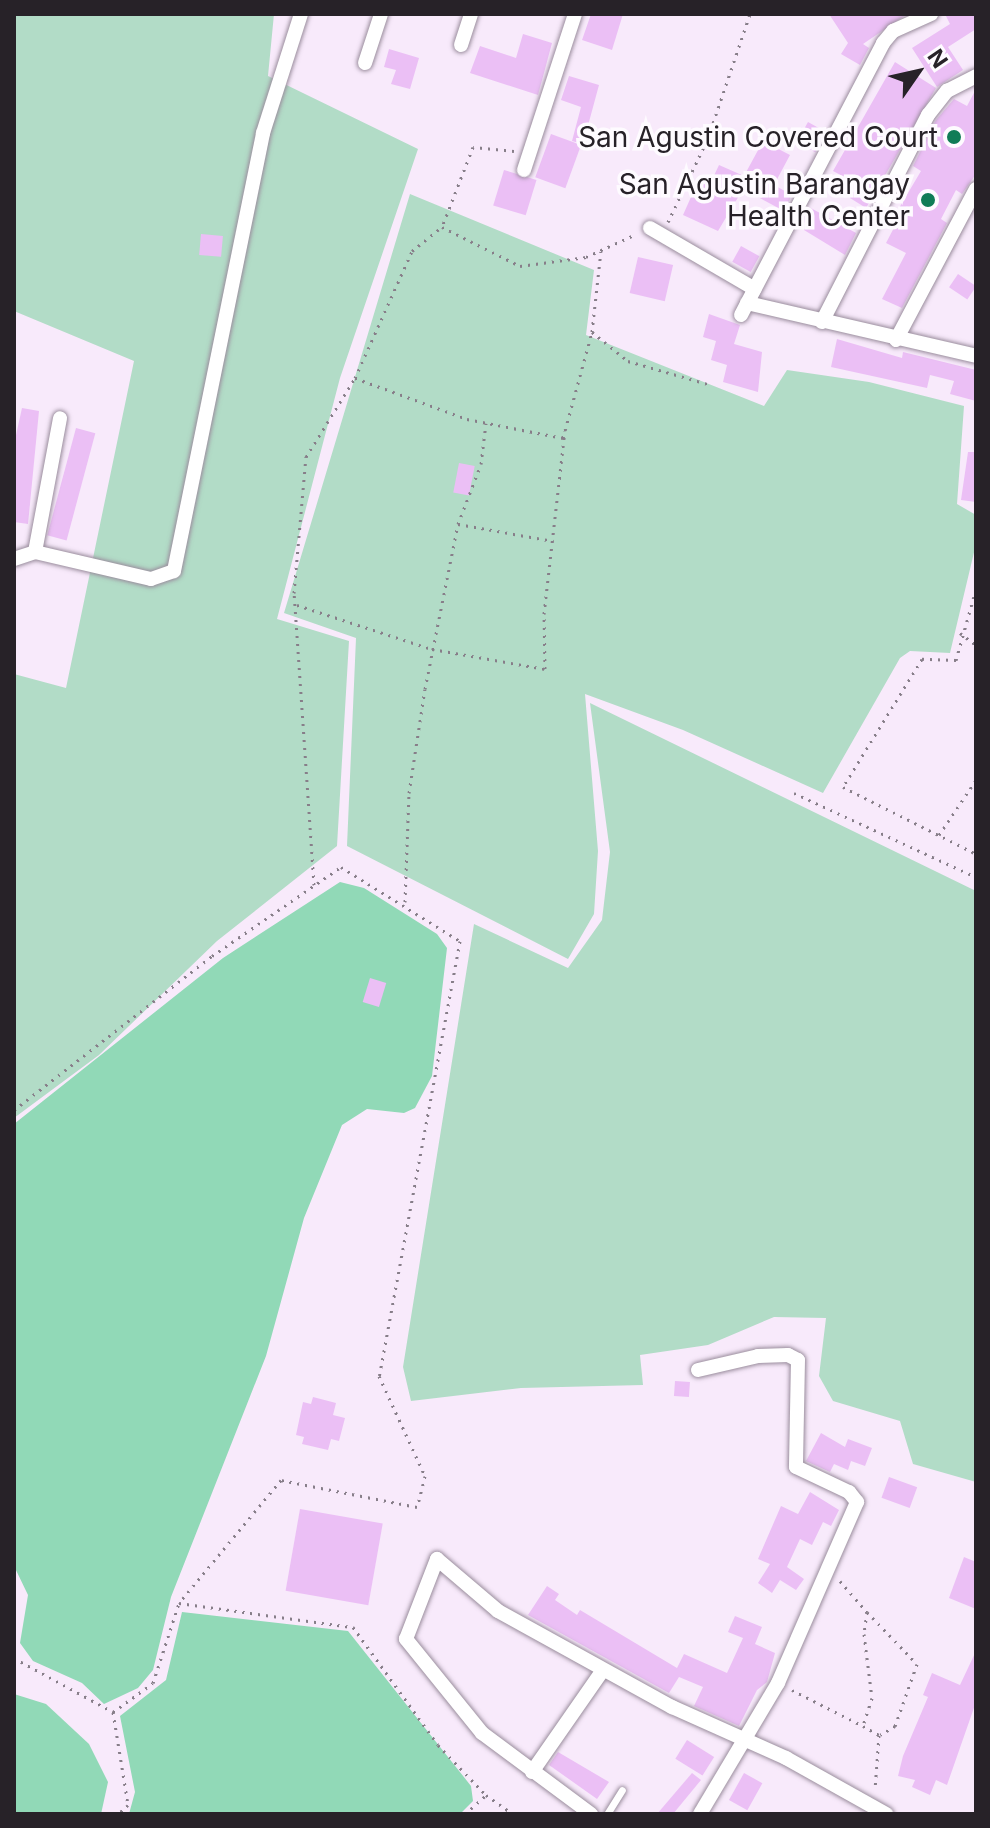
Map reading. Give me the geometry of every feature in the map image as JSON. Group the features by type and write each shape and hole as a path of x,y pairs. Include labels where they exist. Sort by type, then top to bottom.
{"street":[{"path":"14,559 35,552 151,579 174,571 263,133 301,14"},
{"path":"365,63 381,14"},
{"path":"461,45 471,14"},
{"path":"524,170 575,14"},
{"path":"931,14 893,31 883,43 744,309 975,354"},
{"path":"822,322 928,115 947,91 976,76"},
{"path":"896,340 976,189"},
{"path":"655,232 755,289"},
{"path":"35,552 60,418"},
{"path":"698,1370 758,1356 788,1355 798,1360 796,1467 849,1492 857,1502 831,1568 778,1683 700,1814"},
{"path":"591,1814 482,1733 406,1639 437,1559 498,1611 603,1670 742,1741 786,1758 883,1813"},
{"path":"532,1772 603,1670"}],"lane":[{"path":"607,1814 622,1790"}],"path":[{"path":"442,227 520,266 601,251 655,232 708,138 750,14"},
{"path":"314,885 295,604 306,457 355,378 412,251 442,227 473,147 530,152"},
{"path":"355,378 486,423 563,438 592,332 601,251"},
{"path":"592,332 628,361 711,385"},
{"path":"405,904 409,793 432,649 458,524 481,464 486,423"},
{"path":"295,604 432,649 545,669 544,614 555,541 565,431"},
{"path":"458,524 555,541"},
{"path":"976,589 960,633 956,660 922,659 843,787 976,854"},
{"path":"960,633 976,645"},
{"path":"939,835 976,780"},
{"path":"794,793 880,837 920,849 976,877"},
{"path":"14,1110 212,956 341,867 460,941 379,1376 425,1476 417,1507 281,1480 179,1603 153,1683 113,1712"},
{"path":"831,1568 867,1612 917,1664 895,1726 879,1735"},
{"path":"179,1603 353,1627 438,1745 486,1795 513,1814"},
{"path":"863,1726 872,1698 864,1634 867,1612"},
{"path":"14,1658 113,1712"},
{"path":"778,1683 879,1735"},
{"path":"113,1712 128,1805 118,1814"},
{"path":"879,1735 874,1787 883,1813"},
{"path":"465,1814 486,1795"}],"shaded area":[{"path":"14,14 274,14 268,76 418,149 340,378 277,619 349,641 337,846 217,941 99,1055 14,1118 14,674 66,688 134,361 14,311"},
{"path":"410,194 594,270 586,335 764,406 787,370 869,382 964,406 957,504 976,515 976,544 950,653 910,651 900,658 823,793 683,730 585,694 598,851 594,914 568,959 347,846 356,638 284,613"},
{"path":"590,703 976,891 976,1482 913,1464 900,1421 833,1401 819,1376 826,1318 774,1317 708,1345 640,1355 643,1385 521,1388 411,1401 403,1367 474,924 568,968 602,920 610,852"},
{"path":"340,882 364,888 437,934 447,948 432,1076 415,1108 404,1113 367,1109 342,1125 304,1218 266,1356 171,1597 153,1670 138,1688 104,1704 82,1683 33,1661 20,1643 28,1595 14,1566 14,1124 223,958"},
{"path":"182,1612 348,1631 471,1786 473,1801 460,1814 129,1814 135,1792 120,1716 166,1680"},
{"path":"14,1694 46,1704 89,1744 108,1782 101,1814 14,1814"}],"building":[{"path":"591,14 623,14 612,50 582,40"},
{"path":"829,14 907,14 863,44 869,48 860,65 841,54 848,43"},
{"path":"945,14 976,14 976,29 948,47 963,70 937,87 912,48 950,24"},
{"path":"523,34 552,43 538,95 470,73 480,46 516,58"},
{"path":"389,49 419,58 410,89 391,84 396,70 384,67"},
{"path":"895,62 936,88 866,208 850,198 858,184 833,171"},
{"path":"569,76 599,85 583,144 572,141 581,107 561,100"},
{"path":"976,89 976,174 962,194 956,190 941,219 947,223 902,308 882,299 906,253 886,243 897,222 892,220 921,171 913,166 936,120 954,99 967,106"},
{"path":"808,122 826,132 815,152 797,142"},
{"path":"551,134 581,145 565,188 535,177"},
{"path":"763,141 790,155 774,185 792,195 784,211 743,189 718,231 683,215 699,179 710,184 719,165 744,176"},
{"path":"504,170 537,180 526,215 493,205"},
{"path":"809,207 856,233 845,255 804,230 807,224 802,221"},
{"path":"201,234 223,236 221,257 199,255"},
{"path":"741,246 759,256 751,272 732,262"},
{"path":"638,257 673,265 665,301 630,293"},
{"path":"958,274 976,286 967,300 949,287"},
{"path":"709,314 740,325 734,344 762,352 758,392 723,382 727,365 711,360 716,341 703,337"},
{"path":"837,339 902,358 903,352 976,370 976,401 950,394 954,381 930,375 927,388 831,367"},
{"path":"22,408 39,411 28,524 14,522 14,444"},
{"path":"76,428 95,433 67,540 47,535"},
{"path":"968,452 976,452 976,502 961,500"},
{"path":"459,463 475,466 469,496 453,492"},
{"path":"370,978 386,983 379,1007 363,1002"},
{"path":"675,1381 690,1382 689,1397 674,1396"},
{"path":"313,1397 336,1403 333,1415 345,1418 339,1441 331,1439 328,1450 302,1444 304,1437 296,1435 303,1402 311,1404"},
{"path":"821,1433 845,1447 848,1439 872,1448 865,1466 851,1461 848,1470 834,1464 830,1472 806,1461"},
{"path":"889,1477 917,1487 910,1508 881,1498"},
{"path":"810,1492 839,1510 831,1526 823,1522 812,1545 800,1539 787,1567 804,1579 796,1590 780,1580 772,1593 758,1583 770,1564 758,1559 781,1506 798,1514"},
{"path":"300,1509 383,1524 368,1605 286,1591"},
{"path":"964,1557 976,1562 976,1609 949,1598"},
{"path":"547,1586 559,1594 555,1600 577,1615 580,1610 677,1668 684,1654 727,1673 743,1638 728,1632 735,1616 762,1627 755,1644 775,1653 767,1682 757,1690 739,1726 694,1706 703,1687 679,1677 669,1693 528,1615"},
{"path":"976,1651 976,1702 947,1785 936,1780 930,1795 912,1787 915,1780 898,1776 903,1756 928,1697 923,1695 932,1673 960,1685"},
{"path":"687,1740 714,1757 702,1776 675,1759"},
{"path":"558,1752 609,1782 597,1799 549,1765"},
{"path":"692,1773 701,1780 673,1814 657,1814"},
{"path":"744,1773 762,1783 747,1810 729,1800"}],"place":[{"name":"San Agustin Covered Court","path":"954,137"},
{"name":"San Agustin Barangay Health Center","path":"928,200"}]}
